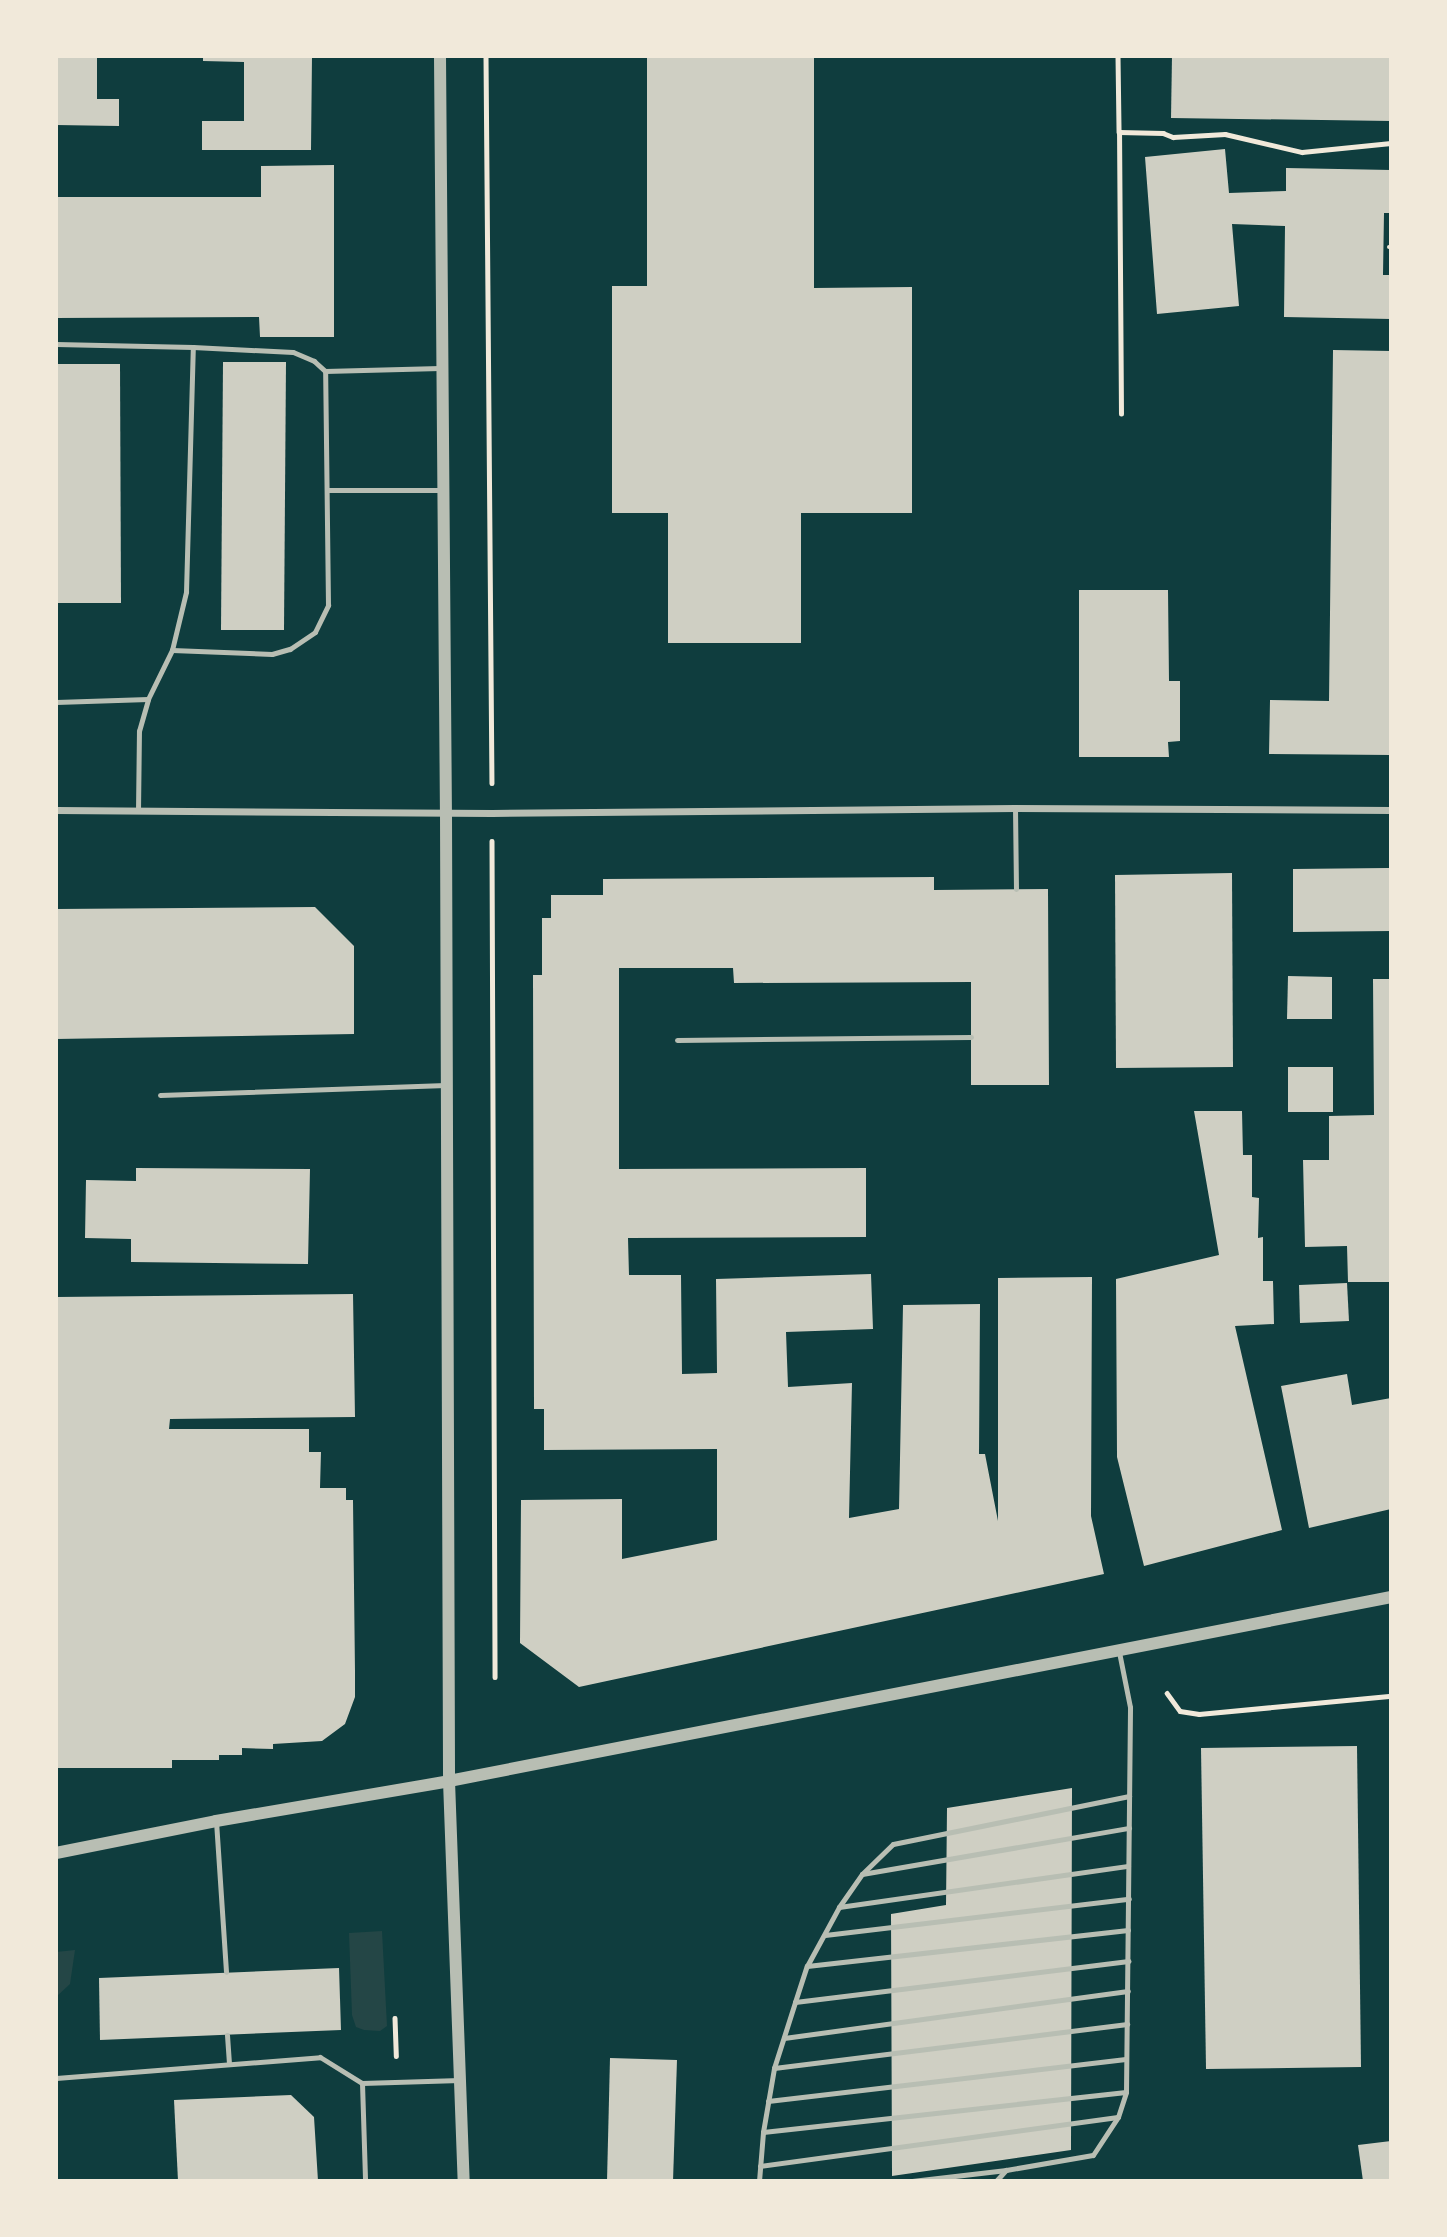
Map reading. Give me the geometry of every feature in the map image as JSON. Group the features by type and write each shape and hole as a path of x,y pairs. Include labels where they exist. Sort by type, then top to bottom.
{"street":[{"path":"440,56 449,1781 464,2181"},
{"path":"56,810 446,813 1016,808 1391,810"},
{"path":"56,1853 216,1821 449,1781 1391,1597"}],"lane":[{"path":"56,344 293,352 314,361 325,370 440,368"},
{"path":"138,811 139,731 148,699 172,650 186,592 193,347"},
{"path":"172,650 272,654 290,649 315,632 328,605 325,370"},
{"path":"327,490 441,490"},
{"path":"56,702 148,699"},
{"path":"1016,808 1016,889"},
{"path":"677,1040 971,1037"},
{"path":"160,1095 446,1085"},
{"path":"912,2181 1006,2170 1093,2155 1118,2117 1126,2092 1130,1707 1119,1650"},
{"path":"759,2181 763,2132 774,2068 807,1966 839,1907 862,1874 893,1844 1129,1796"},
{"path":"216,1821 226,1972"},
{"path":"862,1874 1129,1828"},
{"path":"839,1907 1128,1866"},
{"path":"825,1935 1129,1899"},
{"path":"807,1966 1128,1930"},
{"path":"795,2002 1128,1961"},
{"path":"784,2038 1128,1990"},
{"path":"774,2068 1127,2024"},
{"path":"227,2035 229,2064"},
{"path":"56,2078 320,2057 362,2082 460,2080"},
{"path":"768,2101 1126,2059"},
{"path":"362,2082 365,2181"},
{"path":"763,2132 1126,2092"},
{"path":"760,2165 1118,2117"},
{"path":"996,2181 1006,2170"}],"path":[{"path":"486,56 495,1677"},
{"path":"1118,56 1121,414"},
{"path":"1119,132 1163,133 1173,137 1225,134 1302,152 1391,143"},
{"path":"1167,1693 1180,1711 1199,1714 1391,1696"},
{"path":"395,2018 396,2082"}],"shaded area":[{"path":"382,1931 387,2026 380,2031 364,2030 356,2027 352,2015 349,1933"},
{"path":"75,1950 70,1984 56,1997 56,1952"}],"building":[{"path":"56,56 97,56 97,99 119,99 119,126 56,125"},
{"path":"203,56 312,56 311,150 202,150 202,121 244,121 244,62 203,61"},
{"path":"647,56 814,56 814,288 912,287 912,513 801,513 801,643 668,643 668,513 612,513 612,286 647,286"},
{"path":"1172,56 1391,56 1391,121 1171,118"},
{"path":"1225,149 1229,193 1286,191 1286,168 1391,170 1391,213 1384,213 1383,275 1391,275 1391,319 1284,317 1285,226 1232,224 1239,306 1157,314 1145,157"},
{"path":"334,165 334,337 260,337 259,317 56,318 56,197 261,197 261,166"},
{"path":"1333,350 1391,351 1391,755 1269,754 1270,700 1329,701"},
{"path":"223,362 286,362 284,630 221,630"},
{"path":"56,364 120,364 121,603 56,603"},
{"path":"1079,590 1168,590 1169,681 1180,681 1180,741 1168,742 1169,757 1079,757"},
{"path":"1391,868 1391,931 1293,932 1293,869"},
{"path":"1232,873 1233,1067 1116,1068 1115,875"},
{"path":"934,877 934,890 1048,889 1049,1085 971,1085 971,982 734,983 733,968 619,968 619,1169 866,1168 866,1237 628,1238 629,1275 681,1275 682,1374 717,1373 716,1279 871,1274 873,1329 786,1332 788,1387 852,1383 849,1518 899,1509 903,1305 980,1304 979,1454 985,1454 998,1521 998,1278 1092,1277 1091,1516 1104,1574 579,1687 520,1643 521,1500 622,1499 622,1559 717,1540 717,1449 544,1450 544,1409 534,1409 533,975 542,975 542,918 551,918 551,895 603,895 603,879"},
{"path":"315,907 354,946 354,1034 56,1039 56,909"},
{"path":"1288,976 1332,977 1332,1019 1287,1019"},
{"path":"1373,979 1391,979 1391,1282 1348,1282 1347,1246 1305,1247 1303,1160 1329,1160 1329,1116 1374,1115"},
{"path":"1288,1067 1333,1067 1333,1112 1288,1112"},
{"path":"1194,1111 1242,1111 1243,1155 1252,1155 1252,1197 1259,1198 1258,1238 1263,1237 1263,1281 1273,1281 1274,1324 1235,1326 1282,1530 1144,1566 1117,1457 1116,1279 1219,1255"},
{"path":"136,1168 310,1169 308,1264 131,1262 131,1239 85,1238 86,1180 136,1181"},
{"path":"1347,1283 1349,1321 1300,1323 1299,1285"},
{"path":"353,1294 355,1417 170,1419 169,1429 309,1429 309,1452 321,1452 320,1488 346,1488 346,1500 353,1500 355,1697 345,1724 322,1741 273,1744 273,1749 242,1748 242,1755 219,1755 219,1760 172,1760 172,1768 56,1768 56,1297"},
{"path":"1347,1374 1352,1405 1391,1398 1391,1509 1309,1528 1281,1386"},
{"path":"1357,1746 1361,2067 1206,2069 1201,1748"},
{"path":"1072,1788 1071,2150 892,2176 891,1914 946,1905 947,1808"},
{"path":"339,1968 341,2030 100,2040 99,1978"},
{"path":"610,2058 677,2060 673,2181 607,2181"},
{"path":"291,2095 314,2117 318,2181 178,2181 174,2100"},
{"path":"1391,2141 1391,2181 1363,2181 1358,2145"}]}
